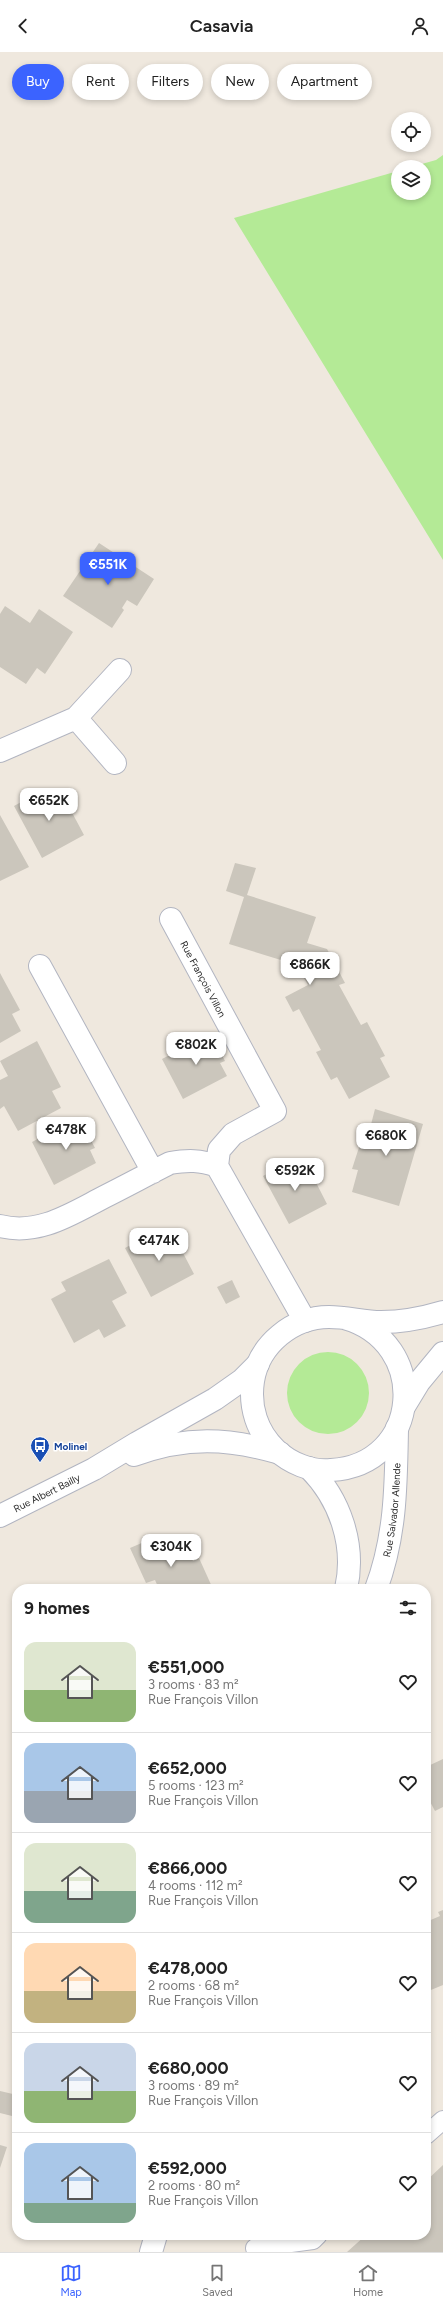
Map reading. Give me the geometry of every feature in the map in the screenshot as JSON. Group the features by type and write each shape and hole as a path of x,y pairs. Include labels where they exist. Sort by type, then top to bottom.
{"main road":[{"path":"0,751 76,718 120,670"},
{"path":"76,718 115,763"},
{"name":"Rue François Villon","path":"171,919 275,1111 232,1134 219,1150 217,1166"},
{"path":"40,966 152,1172"},
{"path":"0,1226 14,1230 36,1228 57,1222 170,1163 187,1160 203,1161 217,1166 305,1321"},
{"path":"94,1469 228,1391 258,1364 272,1342 287,1330 305,1321 317,1318 344,1318 380,1322 405,1321 443,1312"},
{"path":"344,1318 355,1321 375,1333 391,1349 403,1376 405,1405"},
{"path":"258,1364 252,1388 254,1413 264,1435 280,1453 298,1465 328,1471 356,1466 380,1451 397,1428 405,1405 429,1368 443,1353"},
{"name":"Rue Salvador Allende","path":"378,1584 387,1557 394,1515 397,1428"},
{"path":"94,1469 145,1451 170,1444 193,1441 232,1442 280,1453"},
{"path":"309,1468 327,1487 342,1520 348,1553 346,1584"},
{"name":"Rue Albert Bailly","path":"0,1516 94,1469"},
{"path":"151,2252 155,2240"}],"lane":[{"path":"431,2131 443,2120"},
{"path":"256,2245 313,2240"}],"green space":[{"path":"443,155 443,560 234,218 391,173 391,200 431,200 431,161"},
{"path":"328,1352 344,1355 357,1364 366,1377 369,1393 366,1409 357,1422 344,1431 328,1434 312,1431 299,1422 290,1409 287,1393 290,1377 299,1364 312,1355"}],"building":[{"path":"99,543 154,579 137,606 127,600 122,608 124,610 112,628 63,596"},
{"path":"5,606 30,623 39,609 73,632 45,674 37,668 26,684 0,667 0,614"},
{"path":"60,790 84,835 42,858 14,806 41,791 44,797"},
{"path":"0,815 29,867 0,881"},
{"path":"235,863 256,868 247,895 316,917 307,943 327,949 345,983 339,985 361,1025 367,1022 385,1056 380,1058 390,1077 349,1099 337,1077 331,1080 316,1052 321,1050 299,1009 293,1012 285,997 308,985 297,965 229,944 244,897 226,891"},
{"path":"0,973 20,1010 12,1014 21,1031 0,1043"},
{"path":"211,1034 225,1061 220,1063 227,1076 183,1099 162,1059"},
{"path":"37,1041 61,1087 52,1091 61,1108 18,1131 4,1106 0,1109 0,1080 8,1076 0,1061"},
{"path":"375,1109 423,1124 399,1206 352,1192 358,1170 352,1169 363,1135 368,1136"},
{"path":"79,1117 95,1148 90,1150 96,1163 54,1185 32,1142"},
{"path":"305,1161 327,1204 289,1224 263,1176 280,1167 282,1173"},
{"path":"171,1230 194,1274 151,1297 125,1248 151,1234 153,1239"},
{"path":"109,1259 127,1293 112,1301 126,1326 104,1338 99,1329 74,1343 51,1299 66,1291 61,1282"},
{"path":"232,1280 240,1297 226,1304 217,1287"},
{"path":"151,1539 160,1560 171,1556 169,1551 186,1544 193,1561 199,1558 211,1584 157,1584 155,1580 146,1583 130,1548"},
{"path":"443,1759 443,1807 435,1811 431,1803 431,1765"},
{"path":"443,1910 443,1985 431,1990 431,1920 440,1916 438,1912"},
{"path":"0,2091 12,2094 12,2116 0,2113"},
{"path":"0,2145 7,2147 0,2168"},
{"path":"443,2165 443,2252 347,2252 360,2240 431,2240 431,2176"}],"place":[{"name":"Molinel","path":"40,1463"}]}
